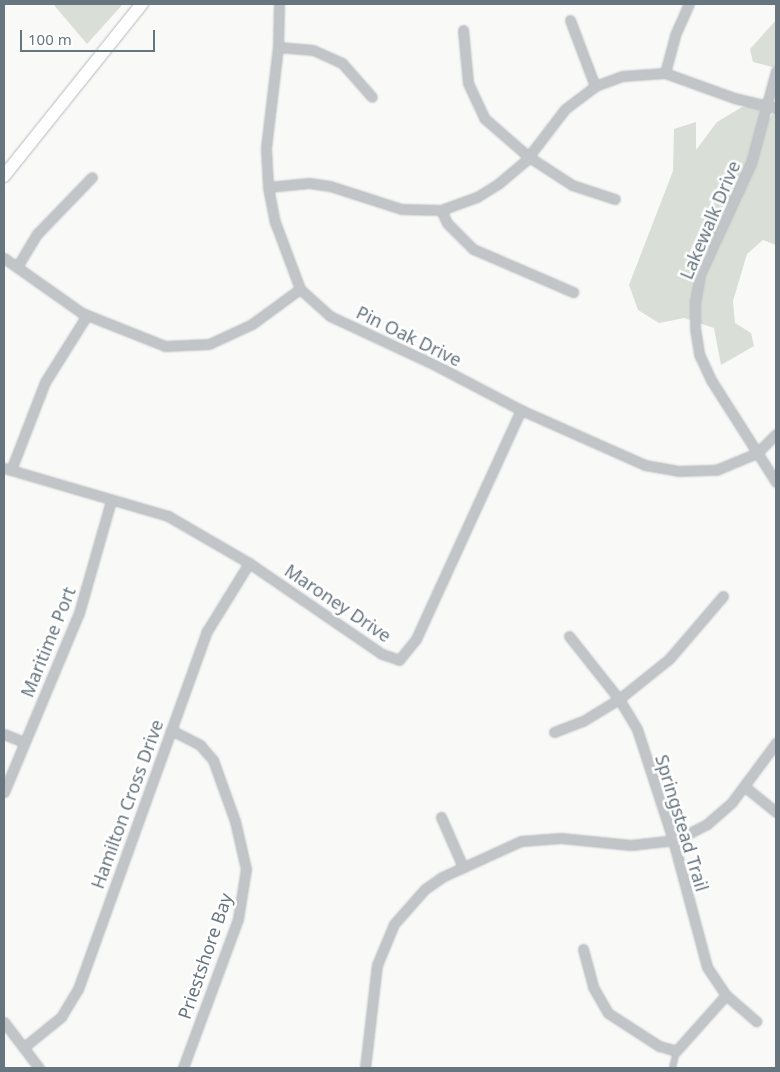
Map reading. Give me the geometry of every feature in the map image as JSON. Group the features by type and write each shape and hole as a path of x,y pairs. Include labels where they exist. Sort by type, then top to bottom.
{"street":[{"path":"4,176 142,4"},
{"name":"Pin Oak Drive","path":"279,4 278,47 266,148 268,187 275,222 300,289 330,316 435,365 521,410 633,462 678,471 716,470 757,453 776,434"},
{"path":"665,73 675,36 689,4"},
{"path":"570,20 595,86"},
{"path":"463,30 468,83 477,109 490,124 529,156 572,185 615,199"},
{"path":"278,47 313,50 342,63 372,97"},
{"name":"Lakewalk Drive","path":"776,71 751,163 700,274 695,301 695,328 699,354 711,380 776,482"},
{"path":"268,187 309,183 330,186 401,210 441,210 477,197 499,183 529,156 565,108 595,86 622,76 665,73 776,108"},
{"path":"17,267 38,234 92,177"},
{"path":"441,210 447,223 473,249 572,292"},
{"path":"4,258 86,316 165,346 209,344 252,324 300,289"},
{"path":"8,469 45,382 86,316"},
{"name":"Maroney Drive","path":"8,469 111,501 168,516 249,563 382,654 399,660 416,640 521,410"},
{"name":"Maritime Port","path":"4,792 79,613 111,501"},
{"name":"Hamilton Cross Drive","path":"24,1047 61,1017 74,996 207,631 249,563"},
{"path":"554,732 583,721 619,699 669,659 723,596"},
{"name":"Springstead Trail","path":"569,636 619,699 637,729 673,840 707,967 726,995 756,1021"},
{"name":"Priestshore Bay","path":"172,730 200,745 213,760 235,821 246,869 238,919 183,1068"},
{"path":"4,734 24,742"},
{"path":"365,1068 377,965 394,924 425,889 463,867 521,841 561,838 631,846 673,840 707,824 732,802 776,744"},
{"path":"744,786 776,812"},
{"path":"441,818 463,867"},
{"path":"583,949 593,987 608,1013 658,1046 676,1051 726,995"},
{"path":"4,1022 39,1068"}],"lane":[{"path":"672,1068 676,1051"}],"shaded area":[{"path":"53,4 123,4 87,44"},
{"path":"776,20 776,68 753,62 750,49"},
{"path":"755,106 769,119 776,110 776,245 763,240 747,254 733,301 735,323 751,333 754,346 721,365 714,328 684,318 659,323 638,310 629,285 673,171 674,129 696,122 696,150 717,122 742,107"}]}
